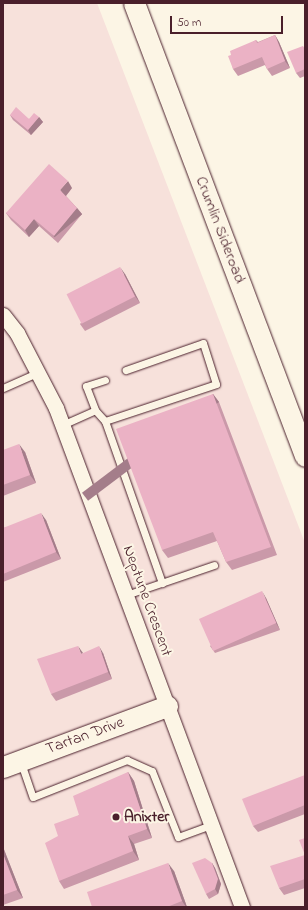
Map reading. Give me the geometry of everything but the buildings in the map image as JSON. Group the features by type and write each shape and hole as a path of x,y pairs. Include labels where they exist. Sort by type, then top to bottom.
{"street":[{"name":"Crumlin Sideroad","path":"134,3 305,456"},
{"name":"Neptune Crescent","path":"5,323 17,333 56,408 242,907"},
{"name":"Tartan Drive","path":"11,764 167,706"}],"lane":[{"path":"105,421 216,384 203,343 126,370"},
{"path":"3,388 38,373"},
{"path":"105,380 86,386 95,410 105,421 162,583"},
{"path":"62,425 95,410"},
{"path":"126,596 214,565"},
{"path":"11,764 33,797 127,760 152,771 178,837 211,825"}],"shaded area":[{"path":"3,3 97,3 305,543 305,907 3,907"}],"place":[{"name":"Anixter","path":"116,817"}]}
